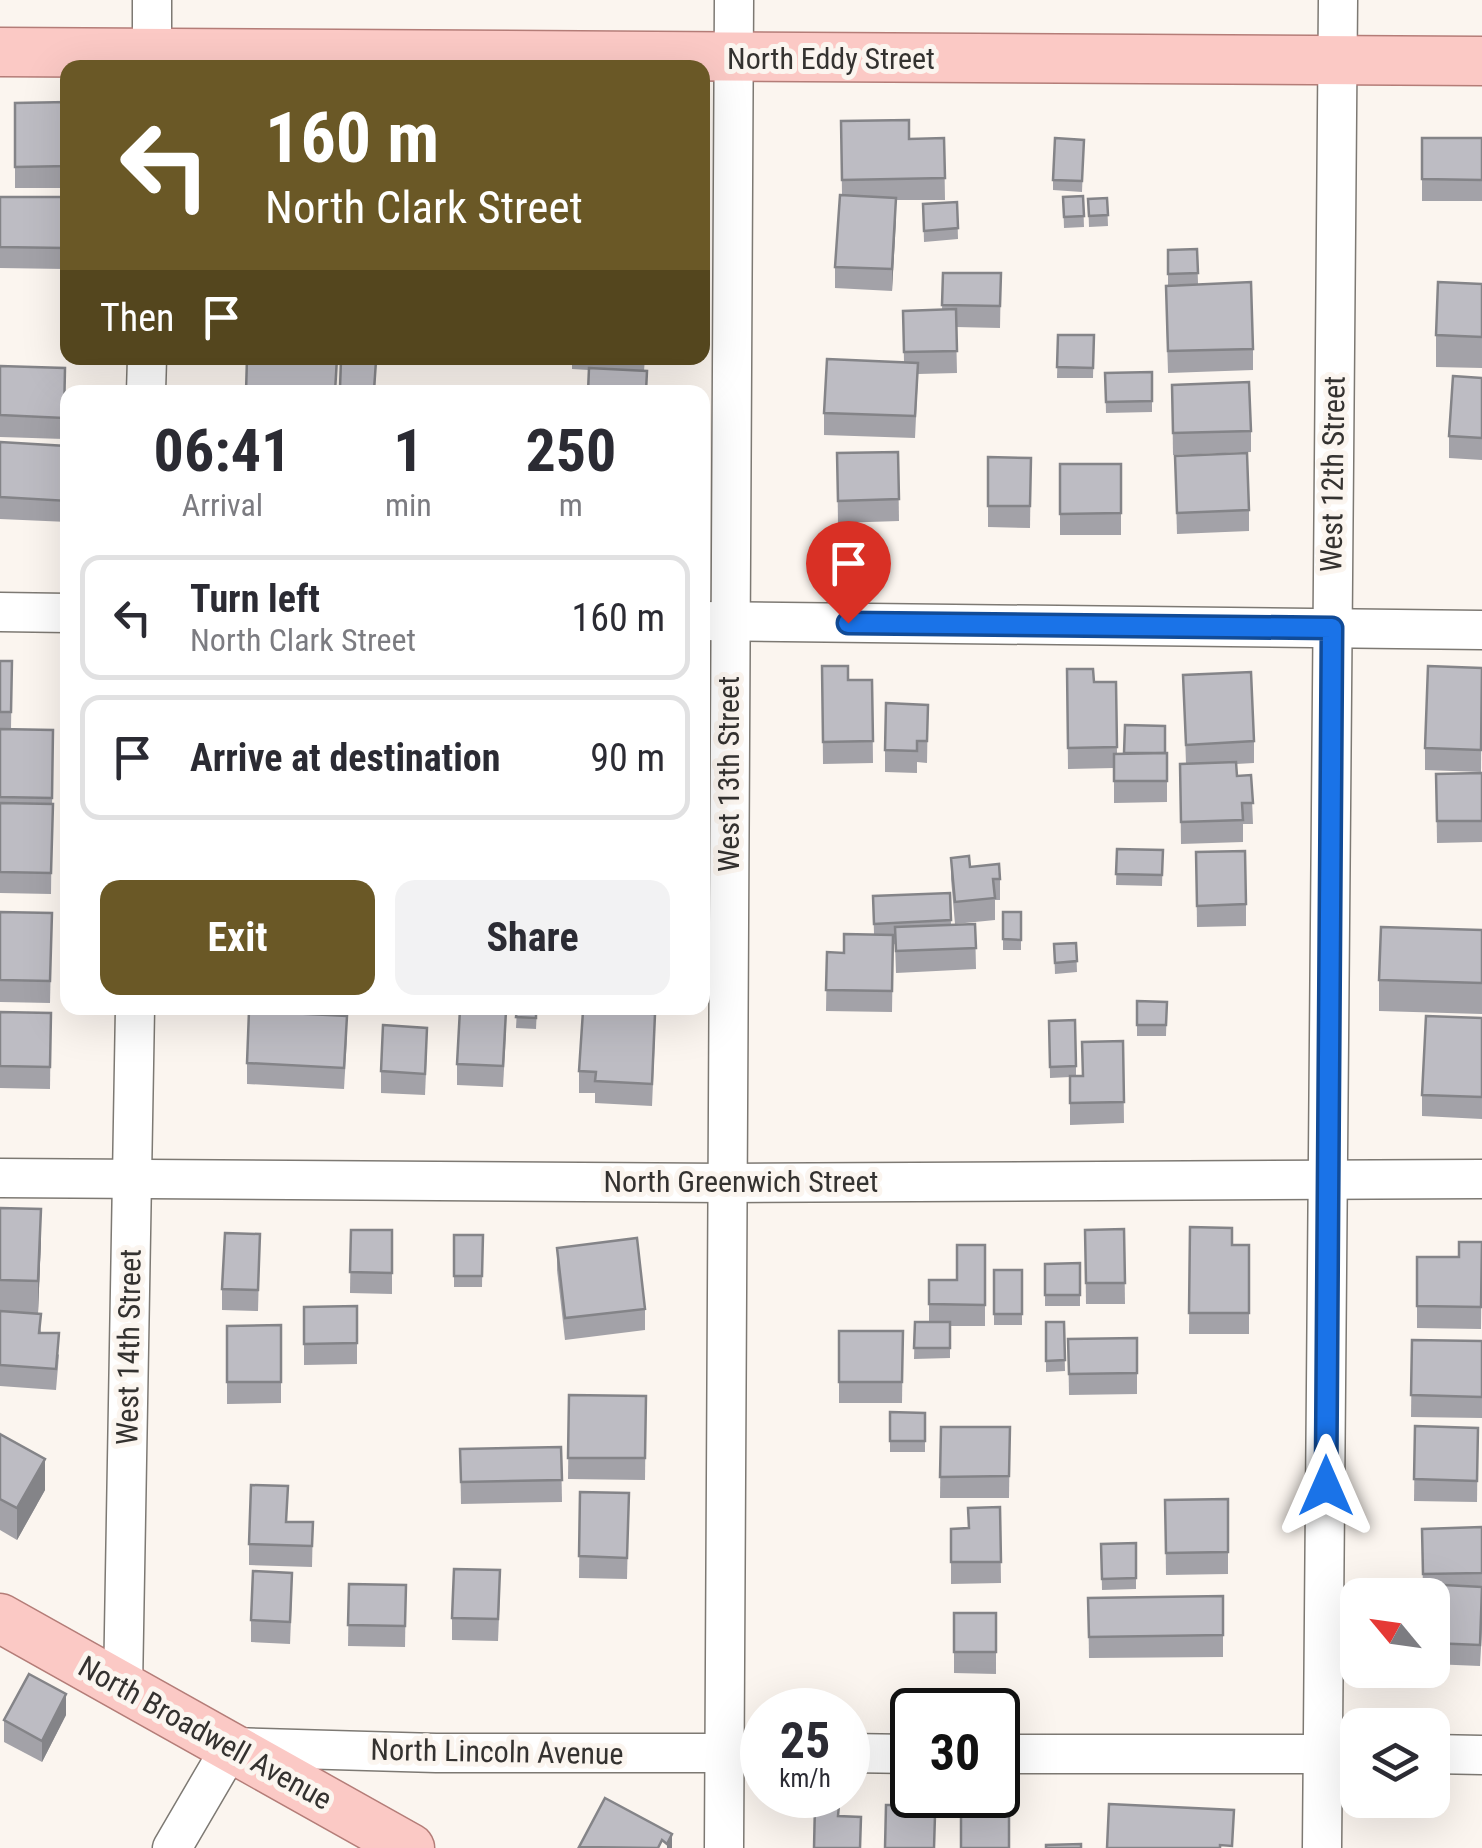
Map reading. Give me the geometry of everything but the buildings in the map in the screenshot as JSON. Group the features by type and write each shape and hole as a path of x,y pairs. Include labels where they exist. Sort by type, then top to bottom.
{"main road":[{"name":"North Eddy Street","path":"0,52 135,60"},
{"name":"North Eddy Street","path":"346,60 1482,60"},
{"name":"North Broadwell Avenue","path":"0,1618 410,1848"}],"street":[{"path":"152,0 152,60"},
{"name":"West 13th Street","path":"724,1848 727,1183 716,621 734,0"},
{"name":"West 12th Street","path":"1338,0 1328,1180 1340,1710"},
{"path":"0,612 60,613"},
{"path":"716,621 1482,630"},
{"name":"West 14th Street","path":"123,1687 135,1015"},
{"name":"North Greenwich Street","path":"0,1178 727,1183 1482,1178"},
{"path":"172,1848 230,1748"},
{"name":"North Lincoln Avenue","path":"230,1748 740,1753"},
{"path":"1020,1754 1340,1754"},
{"path":"1450,1754 1482,1754"},
{"name":"West 12th Street","path":"1322,1848 1340,1759"}],"route":[{"path":"848,623 1332,628 1326,1486"}]}
